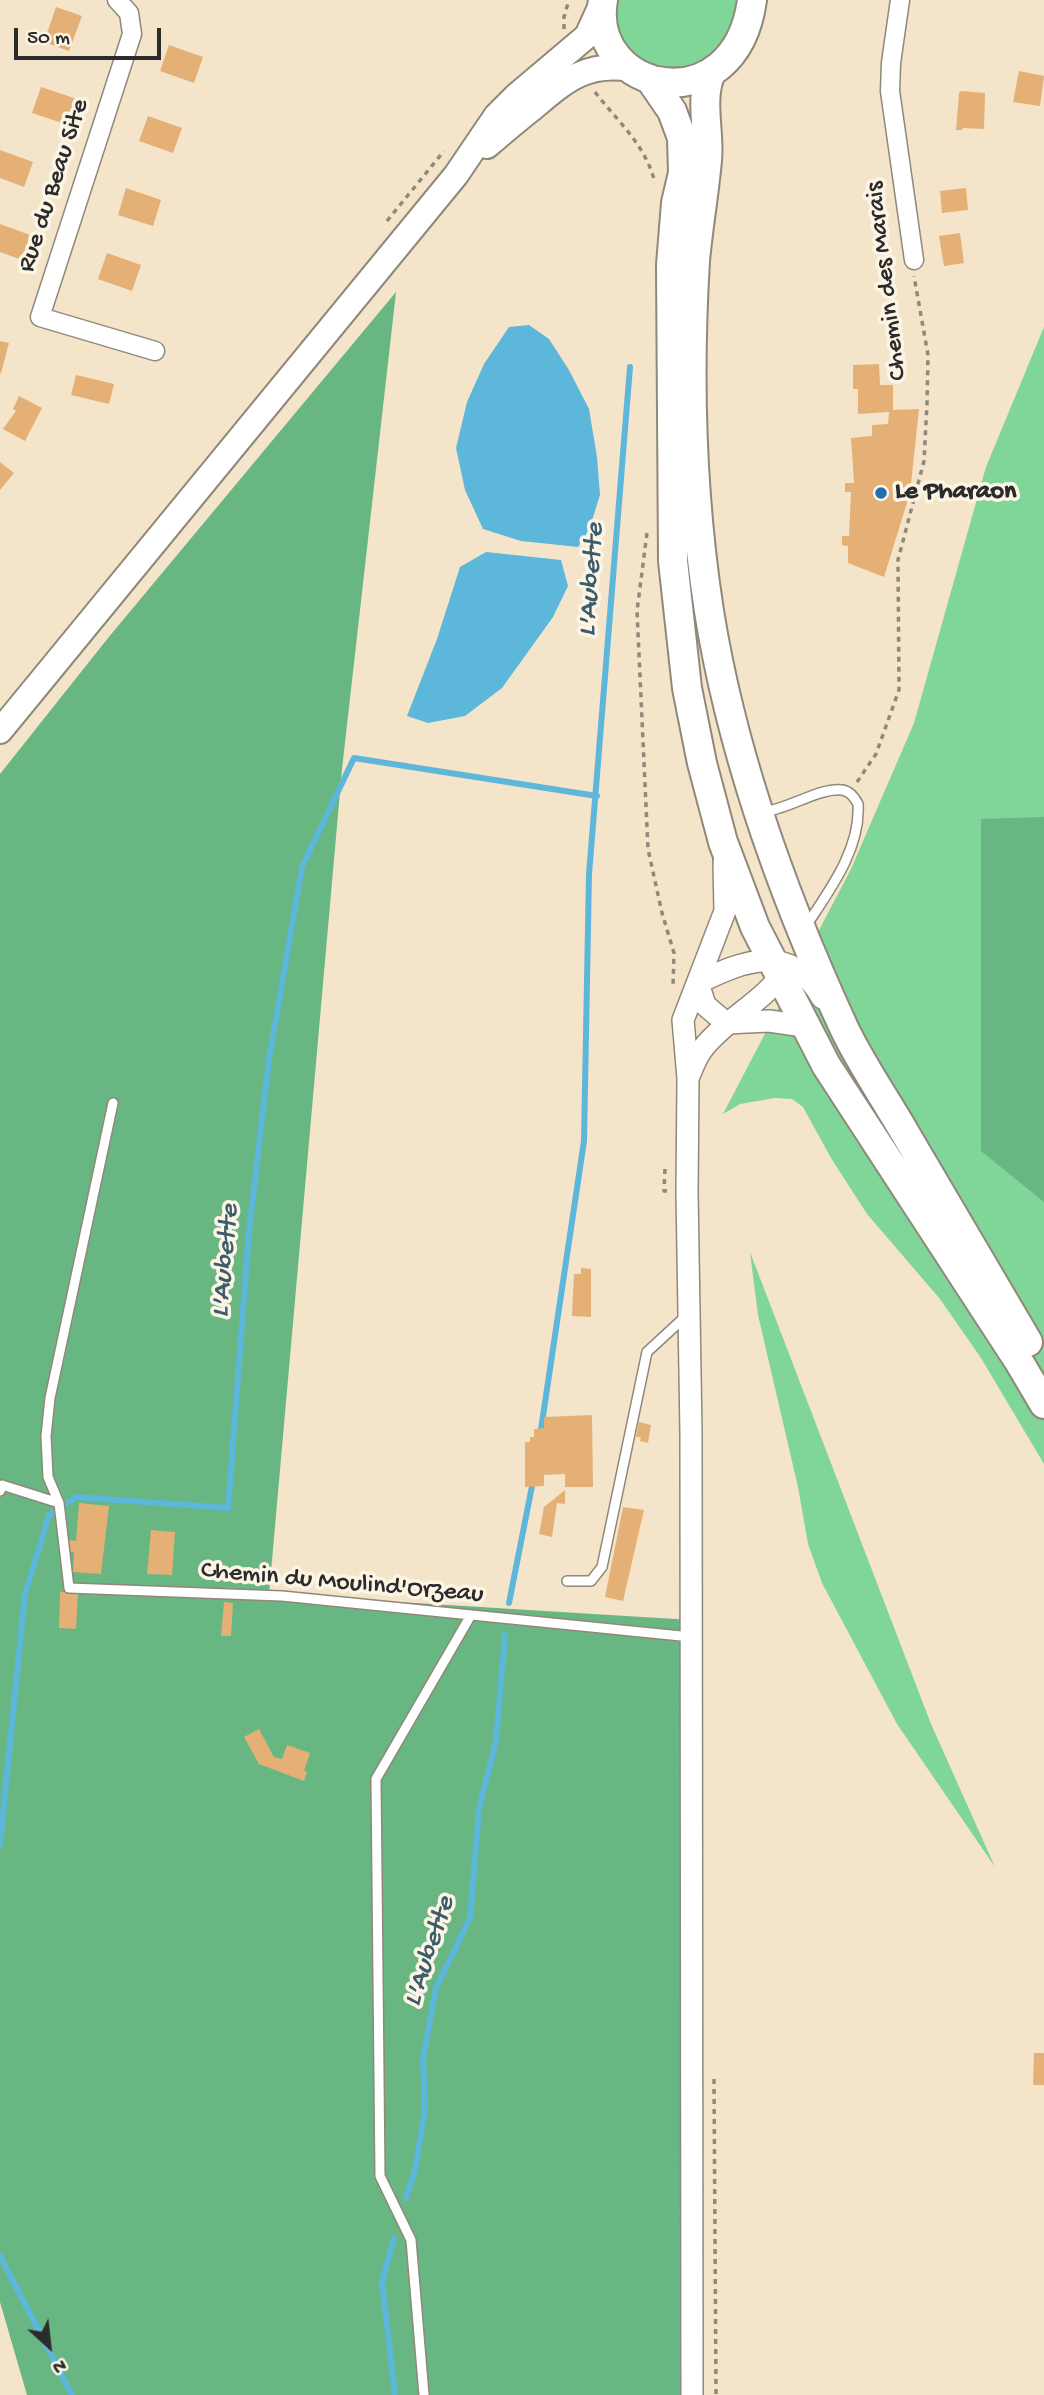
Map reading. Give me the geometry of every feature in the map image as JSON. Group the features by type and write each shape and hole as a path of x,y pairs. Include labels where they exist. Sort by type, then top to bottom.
{"main road":[{"path":"603,0 602,20 605,33 618,57 640,74 672,111 682,138 683,173 673,229 699,540 709,613 722,678 759,812 803,930 845,1031 1044,1369"},
{"path":"0,731 456,175 496,116 587,36 603,0"},
{"path":"456,175 507,128 565,81 584,71 609,66 676,83 689,82 711,73 733,53 745,29 752,0"},
{"path":"711,73 706,91 708,157 694,284 671,338 673,561 687,688 702,763 723,842 742,894 780,968 804,1026 826,1065 1044,1404"}],"street":[{"name":"Rue du Beau Site","path":"117,0 129,13 131,34 40,317 155,351"},
{"name":"Chemin des Marais","path":"900,0 890,91 914,260"},
{"path":"692,2395 690,1312 688,1078 683,1020 726,905 723,842"},
{"path":"688,1078 702,1048 726,1024 757,1002 803,930"},
{"path":"698,983 752,960 805,975 817,990 836,1025 845,1031"},
{"path":"698,983 705,1005 726,1024 769,1021 804,1026"}],"lane":[{"path":"759,812 785,807 824,792 842,790 850,793 858,804 856,832 841,870 803,930"},
{"path":"60,1506 48,1476 46,1436 50,1398 113,1102"},
{"path":"567,1581 592,1581 602,1567 647,1352 690,1312"},
{"path":"1,1488 60,1506"},
{"name":"Chemin du Moulind'Orzeau","path":"60,1506 69,1588 282,1595 691,1637"},
{"path":"424,2395 411,2240 380,2176 376,1779 471,1615"}],"path":[{"path":"565,32 564,17 569,0"},
{"path":"589,82 649,160 656,186"},
{"name":"Chemin des Marais","path":"850,793 876,754 899,690 898,559 924,461 927,404 928,355 913,283 914,260"},
{"path":"648,533 637,611 648,849 674,953 673,994"},
{"path":"665,1165 664,1191 687,1192"}],"green space":[{"path":"615,0 739,0 727,36 714,54 701,63 670,69 655,66 629,50 614,22"},
{"path":"396,292 342,769 269,1594 691,1620 685,2395 27,2395 0,2302 0,774 108,638"},
{"path":"1044,327 1044,1464 981,1358 940,1299 867,1214 831,1158 803,1107 792,1099 775,1098 740,1104 723,1114 851,869 914,723 986,467"},
{"path":"1044,817 1044,1202 981,1151 981,819"},
{"path":"750,1252 931,1724 995,1867 897,1724 822,1583 808,1544 798,1487 758,1315"}],"water":[{"path":"529,325 549,339 589,409 600,495 589,530 578,547 521,541 483,529 465,490 456,448 467,402 484,364 509,327"},
{"path":"486,552 561,560 568,586 553,617 502,688 465,716 428,723 407,716 437,639 460,567"}],"building":[{"path":"56,7 82,16 69,51 44,42"},
{"path":"169,45 203,57 194,83 160,71"},
{"path":"1019,71 1044,76 1040,106 1013,102"},
{"path":"41,87 77,99 68,125 32,113"},
{"path":"961,91 985,93 984,129 956,130"},
{"path":"148,116 182,128 173,153 139,141"},
{"path":"0,150 33,162 24,187 0,178"},
{"path":"126,188 161,200 153,226 118,215"},
{"path":"966,188 968,210 942,213 940,191"},
{"path":"0,224 30,235 22,260 0,252"},
{"path":"960,233 964,263 944,266 939,236"},
{"path":"107,253 141,265 132,291 98,279"},
{"path":"0,341 9,343 1,373 0,373"},
{"name":"Le Pharaon","path":"879,364 880,385 893,385 893,410 919,409 910,493 884,577 848,563 848,546 842,545 842,536 849,536 851,492 845,492 845,483 854,483 851,438 872,436 872,425 888,424 889,412 858,414 858,389 853,389 853,365"},
{"path":"76,375 114,384 109,404 71,395"},
{"path":"19,396 42,408 25,441 3,429 16,411 13,409"},
{"path":"0,462 14,473 0,490"},
{"path":"581,1268 591,1269 591,1317 572,1316 574,1274 581,1274"},
{"path":"592,1415 593,1487 565,1487 565,1474 544,1475 544,1486 525,1487 525,1442 530,1442 530,1437 534,1437 534,1429 544,1428 544,1417"},
{"path":"639,1422 651,1425 648,1443 640,1441 641,1437 636,1437"},
{"path":"565,1490 565,1504 557,1503 552,1537 539,1534 544,1507"},
{"path":"79,1503 109,1506 101,1574 73,1572 74,1552 66,1552 67,1540 76,1541"},
{"path":"623,1507 644,1510 623,1601 605,1597"},
{"path":"151,1530 175,1532 172,1575 147,1574"},
{"path":"60,1592 78,1592 76,1629 59,1628"},
{"path":"224,1602 233,1603 231,1636 221,1636"},
{"path":"259,1729 274,1757 282,1759 287,1745 310,1753 304,1781 259,1764 244,1737"},
{"path":"1034,2053 1044,2053 1044,2085 1033,2085"}],"waterway":[{"name":"L'Aubette","path":"540,1436 584,1141 589,874 630,367"},
{"name":"L'Aubette","path":"0,1844 25,1594 49,1515 76,1497 228,1508 249,1231 269,1059 302,867 354,758 597,796"},
{"name":"L'Aubette","path":"509,1603 533,1481"},
{"name":"L'Aubette","path":"406,2198 415,2170 425,2109 423,2058 436,1988 470,1918 479,1809 496,1741 505,1635"},
{"name":"L'Aubette","path":"394,2239 382,2281 395,2395"},
{"name":"L'Aubette","path":"0,2256 72,2395"}],"place":[{"name":"Le Pharaon","path":"881,493"}]}
